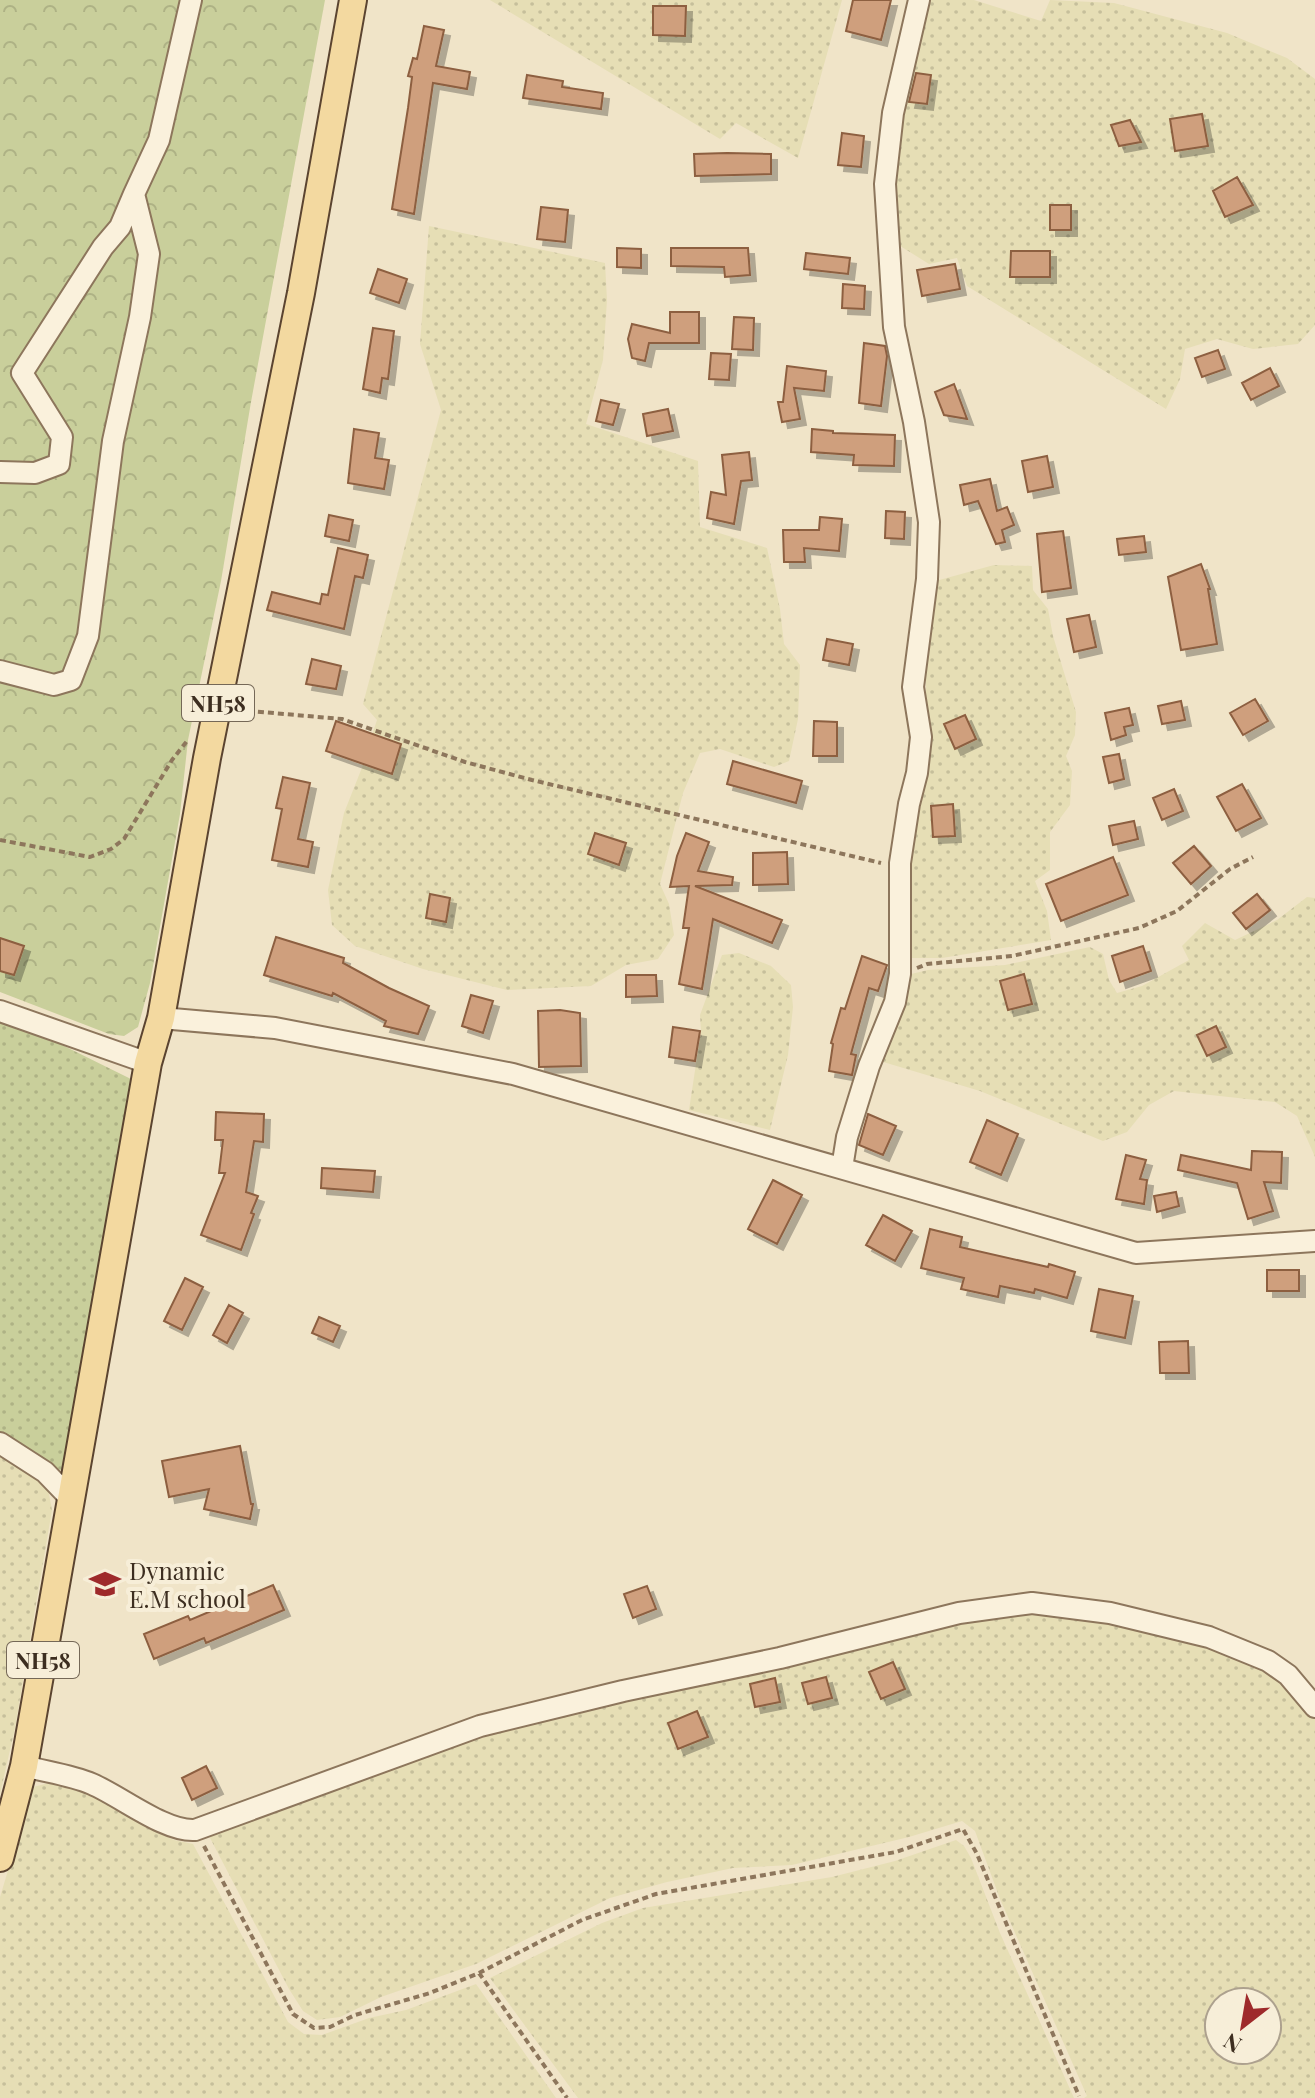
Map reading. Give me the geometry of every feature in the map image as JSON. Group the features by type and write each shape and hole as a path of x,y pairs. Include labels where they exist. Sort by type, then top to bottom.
{"main road":[{"name":"NH58","path":"0,1858 24,1766 148,1063 161,1018 217,709 301,293 353,0"}],"street":[{"path":"0,472 35,473 59,464 62,437 22,373 103,247 120,227 159,140 191,0"},
{"path":"842,1168 850,1127 869,1066 895,1002 900,974 900,863 921,737 913,687 927,579 929,522 914,422 894,327 885,184 893,113 919,0"},
{"path":"0,671 54,685 71,680 88,636 113,441 140,317 149,254 134,194"},
{"path":"0,1011 148,1063"},
{"path":"161,1018 275,1028 513,1074 1136,1253 1315,1241"},
{"path":"0,1443 45,1472 71,1499"},
{"path":"24,1766 89,1783 131,1803 159,1822 183,1831 195,1830 480,1726 623,1691 780,1658 959,1613 1032,1603 1110,1613 1209,1637 1268,1661 1288,1675 1315,1707"}],"path":[{"path":"217,709 342,719 465,762 532,780 794,844 883,863 900,863"},
{"path":"0,840 90,857 111,849 124,839 172,760 188,740"},
{"path":"900,974 927,964 1012,956 1139,928 1177,911 1230,869 1253,857"},
{"path":"195,1830 293,2014 314,2028 330,2027 355,2015 430,1993 479,1973 582,1920 656,1894 896,1852 963,1829 977,1854 1079,2096"},
{"path":"479,1973 567,2098"}],"shaded area":[{"path":"490,0 842,0 798,158 736,123 720,139"},
{"path":"927,0 974,0 1041,21 1050,0 1114,3 1227,33 1287,58 1315,79 1315,325 1298,344 1253,349 1217,339 1185,349 1180,379 1166,409 967,286 957,258 929,264 897,244 892,170"},
{"path":"429,226 605,263 607,300 603,360 586,424 698,461 700,527 767,548 784,644 800,665 798,719 789,761 774,767 720,749 700,753 683,793 660,884 669,904 674,935 658,959 626,965 591,986 507,990 423,969 355,946 332,925 328,890 344,813 363,765 392,774 401,744 372,735 377,720 363,704 441,410 420,344"},
{"path":"994,565 1032,566 1033,590 1048,609 1076,712 1075,735 1066,756 1072,771 1070,805 1050,832 1050,870 1035,881 1047,911 1051,940 942,958 907,958 908,853 926,726 926,644 932,582"},
{"path":"1307,897 1315,898 1315,1157 1297,1116 1275,1102 1174,1091 1149,1105 1127,1132 1103,1141 980,1091 880,1061 907,975 928,970 1005,965 1090,947 1103,954 1109,980 1117,993 1142,986 1189,960 1182,946 1205,923 1235,940 1277,920"},
{"path":"739,953 771,966 791,985 793,1007 788,1055 770,1130 689,1110 701,1031 700,1015 722,955"},
{"path":"0,1448 22,1461 48,1489 52,1510 15,1728 0,1794"},
{"path":"1014,1613 1063,1614 1221,1646 1264,1668 1292,1689 1315,1719 1315,2098 1084,2098 1087,2096 1000,1899 975,1831 962,1821 792,1865 733,1868 610,1898 476,1964 381,1997 340,2017 317,2020 303,2011 209,1836 442,1750 598,1703 967,1620"},
{"path":"49,1783 75,1786 136,1822 174,1840 193,1844 288,2022 304,2034 322,2035 369,2018 406,2010 476,1984 556,2098 0,2098 0,1897 33,1787"},
{"path":"956,1840 971,1858 1000,1933 1074,2098 578,2098 490,1978 602,1923 643,1908 832,1877 895,1861"}],"green space":[{"path":"0,0 325,0 221,581 188,740 180,814 150,983 138,1027 124,1036 109,1034 0,992"},
{"path":"0,1020 56,1042 133,1080 63,1470 52,1469 0,1439"}],"building":[{"path":"853,0 891,0 881,40 846,31"},
{"path":"653,6 686,6 685,36 653,35"},
{"path":"424,26 444,30 436,66 470,72 467,89 433,83 414,214 392,209 412,77 408,76 413,58 417,59"},
{"path":"916,73 931,75 927,104 909,102"},
{"path":"527,75 563,81 562,87 603,93 601,109 523,98"},
{"path":"1202,114 1208,146 1175,151 1170,119"},
{"path":"1130,120 1141,142 1119,146 1111,125"},
{"path":"842,133 864,136 861,167 838,165"},
{"path":"694,154 771,154 771,174 695,176"},
{"path":"1237,177 1253,205 1225,217 1213,191"},
{"path":"1050,205 1071,205 1071,230 1050,230"},
{"path":"541,207 568,210 565,242 537,239"},
{"path":"617,248 641,249 641,268 617,267"},
{"path":"671,248 748,248 750,275 725,277 724,267 671,266"},
{"path":"1011,251 1050,251 1050,277 1010,277"},
{"path":"806,253 850,258 848,274 804,269"},
{"path":"955,264 960,289 922,296 917,270"},
{"path":"378,269 407,279 399,303 370,293"},
{"path":"843,284 865,286 864,309 842,308"},
{"path":"670,312 699,312 699,343 649,343 645,361 632,358 628,339 632,324 670,333"},
{"path":"734,317 754,318 753,350 732,349"},
{"path":"373,328 394,331 388,379 382,378 380,393 363,389"},
{"path":"864,343 885,346 887,356 881,406 859,403"},
{"path":"1218,350 1225,369 1202,377 1195,358"},
{"path":"711,353 731,354 729,380 709,379"},
{"path":"787,366 826,371 824,391 794,388 800,419 782,422 778,402 783,402"},
{"path":"1270,368 1279,386 1251,400 1242,383"},
{"path":"954,384 967,419 944,415 935,392"},
{"path":"601,400 619,404 613,425 596,421"},
{"path":"668,409 673,431 647,436 643,414"},
{"path":"354,429 379,433 375,458 389,460 384,489 348,483"},
{"path":"812,429 833,433 895,435 894,466 853,465 854,455 811,452"},
{"path":"749,452 752,480 741,481 734,524 707,518 711,492 726,495 722,455"},
{"path":"1047,456 1053,487 1028,492 1022,461"},
{"path":"990,479 997,511 1007,507 1014,525 1002,530 1005,542 996,544 978,501 964,505 960,485"},
{"path":"886,511 905,512 904,539 885,538"},
{"path":"329,515 353,520 349,541 325,536"},
{"path":"820,517 842,519 839,551 804,548 805,562 784,562 783,530 819,530"},
{"path":"1063,531 1071,588 1042,592 1037,534"},
{"path":"1144,536 1146,552 1119,555 1117,539"},
{"path":"338,548 368,555 363,578 355,576 344,629 267,610 272,592 320,604 322,594 328,595"},
{"path":"1201,564 1210,589 1217,644 1181,650 1168,577"},
{"path":"1089,615 1096,647 1074,652 1067,619"},
{"path":"827,639 853,644 849,665 823,660"},
{"path":"312,659 341,666 336,689 306,684"},
{"path":"1255,699 1268,721 1243,735 1230,713"},
{"path":"1181,701 1185,720 1162,724 1158,706"},
{"path":"1129,708 1133,725 1124,727 1126,735 1111,740 1105,713"},
{"path":"965,715 976,739 955,749 944,724"},
{"path":"336,721 401,744 392,774 326,751"},
{"path":"814,721 837,722 837,756 813,756"},
{"path":"1119,754 1124,779 1109,783 1103,757"},
{"path":"733,761 802,781 796,803 727,784"},
{"path":"283,777 310,783 298,839 313,842 308,867 272,860 282,809 276,808"},
{"path":"1242,784 1261,818 1236,831 1217,797"},
{"path":"1174,789 1183,811 1162,820 1153,798"},
{"path":"953,804 955,836 933,837 931,806"},
{"path":"1134,821 1138,839 1113,845 1109,826"},
{"path":"595,833 626,843 619,865 588,854"},
{"path":"686,833 709,842 698,871 733,877 732,885 695,886 782,920 772,943 713,919 702,989 679,984 689,928 683,928 689,886 670,887"},
{"path":"1194,846 1211,866 1191,884 1173,863"},
{"path":"787,852 788,884 753,885 753,853"},
{"path":"1113,857 1128,895 1061,921 1046,884"},
{"path":"430,894 450,898 446,922 426,918"},
{"path":"1257,894 1270,910 1246,929 1233,913"},
{"path":"276,937 344,958 343,963 429,1006 418,1034 384,1026 386,1021 333,993 332,996 264,975"},
{"path":"0,938 24,946 14,975 0,971"},
{"path":"1143,946 1151,971 1120,982 1112,956"},
{"path":"862,956 887,965 878,991 869,988 851,1054 856,1055 852,1075 829,1071 831,1043 841,1008 845,1009"},
{"path":"1024,974 1032,1004 1008,1010 1000,981"},
{"path":"626,975 656,975 657,996 626,997"},
{"path":"471,995 493,1001 483,1033 462,1026"},
{"path":"538,1011 580,1013 581,1066 539,1067"},
{"path":"1216,1026 1226,1047 1207,1056 1197,1035"},
{"path":"673,1027 700,1031 695,1061 669,1057"},
{"path":"216,1112 264,1114 263,1142 254,1141 246,1192 258,1196 241,1250 201,1235 225,1173 219,1173 223,1140 215,1140"},
{"path":"868,1114 896,1126 883,1155 859,1145"},
{"path":"987,1120 1018,1134 1001,1175 970,1162"},
{"path":"1252,1151 1282,1152 1281,1183 1264,1182 1273,1211 1248,1219 1237,1183 1178,1170 1181,1155 1251,1170"},
{"path":"1126,1155 1146,1160 1140,1179 1147,1180 1144,1204 1116,1199"},
{"path":"322,1168 375,1171 373,1192 321,1188"},
{"path":"773,1180 802,1195 777,1244 748,1229"},
{"path":"1176,1192 1179,1206 1157,1212 1154,1196"},
{"path":"883,1215 912,1231 895,1261 866,1245"},
{"path":"930,1229 962,1237 960,1247 1075,1272 1067,1298 1035,1289 1034,1293 1000,1286 998,1297 961,1289 964,1278 921,1268"},
{"path":"1267,1270 1299,1270 1299,1291 1267,1291"},
{"path":"185,1278 203,1287 182,1330 164,1321"},
{"path":"1099,1289 1133,1296 1125,1338 1091,1331"},
{"path":"229,1305 243,1313 227,1343 213,1335"},
{"path":"319,1317 340,1326 333,1342 312,1333"},
{"path":"1188,1341 1189,1373 1160,1373 1159,1342"},
{"path":"240,1446 253,1504 250,1519 204,1509 209,1489 169,1497 162,1461"},
{"path":"273,1585 284,1610 206,1643 204,1638 154,1659 144,1634 188,1616 190,1620"},
{"path":"647,1586 656,1609 633,1618 624,1594"},
{"path":"893,1662 905,1689 881,1699 869,1672"},
{"path":"826,1677 832,1698 808,1704 802,1683"},
{"path":"775,1678 780,1702 755,1707 750,1684"},
{"path":"697,1711 708,1737 678,1749 668,1723"},
{"path":"206,1766 217,1788 192,1800 182,1778"}],"place":[{"name":"Dynamic E.M school","path":"105,1584"}]}
